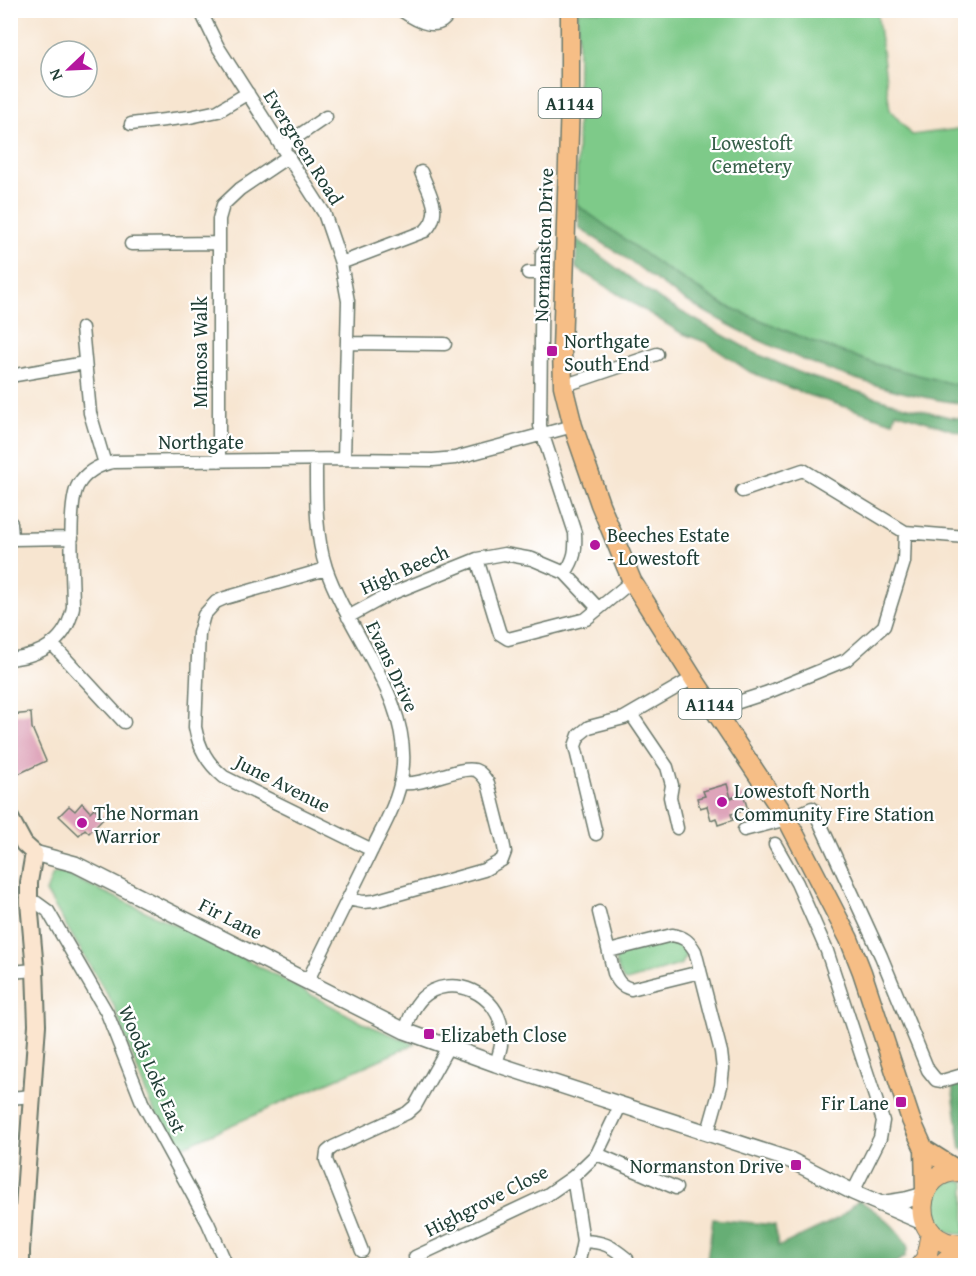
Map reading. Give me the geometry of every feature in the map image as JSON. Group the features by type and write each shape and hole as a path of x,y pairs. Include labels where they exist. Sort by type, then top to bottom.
{"highway":[{"path":"920,1266 926,1259 928,1228 922,1214 924,1193 939,1176 963,1171"},
{"path":"928,1228 946,1243 965,1244"},
{"path":"940,1266 965,1244"}],"main road":[{"name":"Normanston Drive","path":"570,10 563,386 573,426 600,504 632,581 693,678 787,819 838,917 862,972 911,1120 924,1149 924,1193"},
{"path":"10,818 24,844 34,853 29,882 29,902 37,1025 21,1266"},
{"path":"924,1149 963,1171"}],"street":[{"name":"Evergreen Road","path":"200,10 218,46 324,213 341,263 348,301 344,459"},
{"path":"401,10 417,21 432,25 443,21 450,10"},
{"path":"131,124 218,111 248,93"},
{"name":"Mimosa Walk","path":"219,461 218,243 219,219 223,205 326,117"},
{"path":"341,263 425,231 434,222 436,211 421,172"},
{"path":"130,244 218,243"},
{"path":"542,253 542,434 574,533 576,549 573,561 565,573"},
{"path":"528,273 542,273"},
{"path":"10,659 32,656 53,645 71,620 74,496 78,485 94,469 105,464 90,413 82,328"},
{"path":"347,344 445,344"},
{"path":"563,386 657,354"},
{"path":"10,376 85,363"},
{"name":"Northgate","path":"105,464 113,462 344,459 409,461 454,458 573,426"},
{"name":"Evans Drive","path":"308,980 398,797 403,744 391,698 348,617 327,569 317,529 316,460"},
{"path":"742,491 802,470 905,532 966,537"},
{"path":"11,523 13,545 72,538"},
{"path":"714,710 766,693 846,660 884,626 904,562 905,532"},
{"name":"High Beech","path":"348,617 388,595 477,559 504,554 532,560 565,573 598,608"},
{"name":"High Beech","path":"477,559 500,634 508,639 586,619 632,581"},
{"name":"June Avenue","path":"327,569 225,598 208,609 200,623 198,633 195,727 197,740 208,762 224,777 372,849"},
{"path":"53,645 124,722"},
{"path":"596,834 575,746 576,740 583,730 624,718 693,678"},
{"path":"631,714 666,767 672,784 670,797 677,828"},
{"path":"348,899 363,902 374,901 484,870 502,860 505,852 503,842 488,783 483,775 476,770 467,770 415,784 401,783"},
{"path":"744,830 787,819 812,808 814,810 881,956 928,1070 936,1080 942,1081 966,1074"},
{"path":"775,844 797,883 827,951 883,1121 880,1138 853,1192"},
{"name":"Fir Lane","path":"34,853 75,864 405,1031 496,1064 790,1160 928,1228"},
{"path":"797,883 815,873"},
{"name":"Woods Loke East","path":"29,902 37,903 48,911 107,1012 142,1102 208,1223 227,1266"},
{"path":"599,912 614,973 617,981 624,987 631,989 700,972"},
{"path":"609,951 672,935 683,937 690,942 695,951 721,1052 723,1069 721,1086 708,1132"},
{"path":"10,972 35,970"},
{"path":"405,1031 415,1007 429,993 458,986 473,990 491,1005 500,1019 502,1042 496,1064"},
{"path":"362,1251 326,1160 327,1152 333,1147 407,1113 415,1106 448,1047"},
{"path":"10,1098 32,1096"},
{"name":"Highgrove Close","path":"415,1257 547,1195 573,1177 597,1154 621,1104"},
{"path":"597,1154 676,1188"},
{"name":"Highgrove Close","path":"573,1177 583,1241 579,1266"},
{"path":"880,1204 906,1200 924,1193"},
{"path":"583,1241 603,1242 627,1258"}],"green space":[{"name":"Lowestoft Cemetery","path":"578,11 877,11 890,110 912,135 965,128 965,387 876,364 811,341 724,305 660,265 577,205"},
{"path":"577,205 660,265 724,305 811,341 876,364 965,387 965,404 928,398 856,379 785,352 717,319 580,229"},
{"path":"577,239 662,301 755,353 805,375 897,404 965,419 965,434 896,412 893,422 805,394 750,372 705,342 681,333 576,268"},
{"path":"63,873 225,948 363,1023 415,1044 175,1150 149,1101 114,1006 46,892 53,874"},
{"path":"676,940 685,951 682,964 627,981 623,980 615,961 620,953"},
{"path":"965,1081 965,1150 961,1149 952,1085"},
{"path":"951,1181 965,1181 965,1234 953,1233 943,1229 936,1222 932,1213 932,1204 939,1188"},
{"path":"859,1200 881,1215 898,1232 908,1247 905,1257 891,1265 706,1266 713,1219 775,1225 778,1247 839,1218"}],"building":[{"path":"31,713 32,728 46,761 16,775 10,764 10,715"},
{"name":"Lowestoft North Community Fire Station","path":"727,784 731,798 743,794 748,810 731,814 733,820 718,825 716,818 711,820 707,806 700,808 697,798 705,796 703,791"},
{"name":"The Norman Warrior","path":"82,803 90,812 94,808 104,817 89,833 85,829 79,835 59,816 69,806 75,811"}],"place":[{"name":"Northgate South End","path":"552,351"},
{"name":"Beeches Estate - Lowestoft","path":"595,545"},
{"name":"Lowestoft North Community Fire Station","path":"722,802"},
{"name":"The Norman Warrior","path":"82,823"},
{"name":"Elizabeth Close","path":"429,1034"},
{"name":"Fir Lane","path":"901,1102"},
{"name":"Normanston Drive","path":"796,1165"}]}
